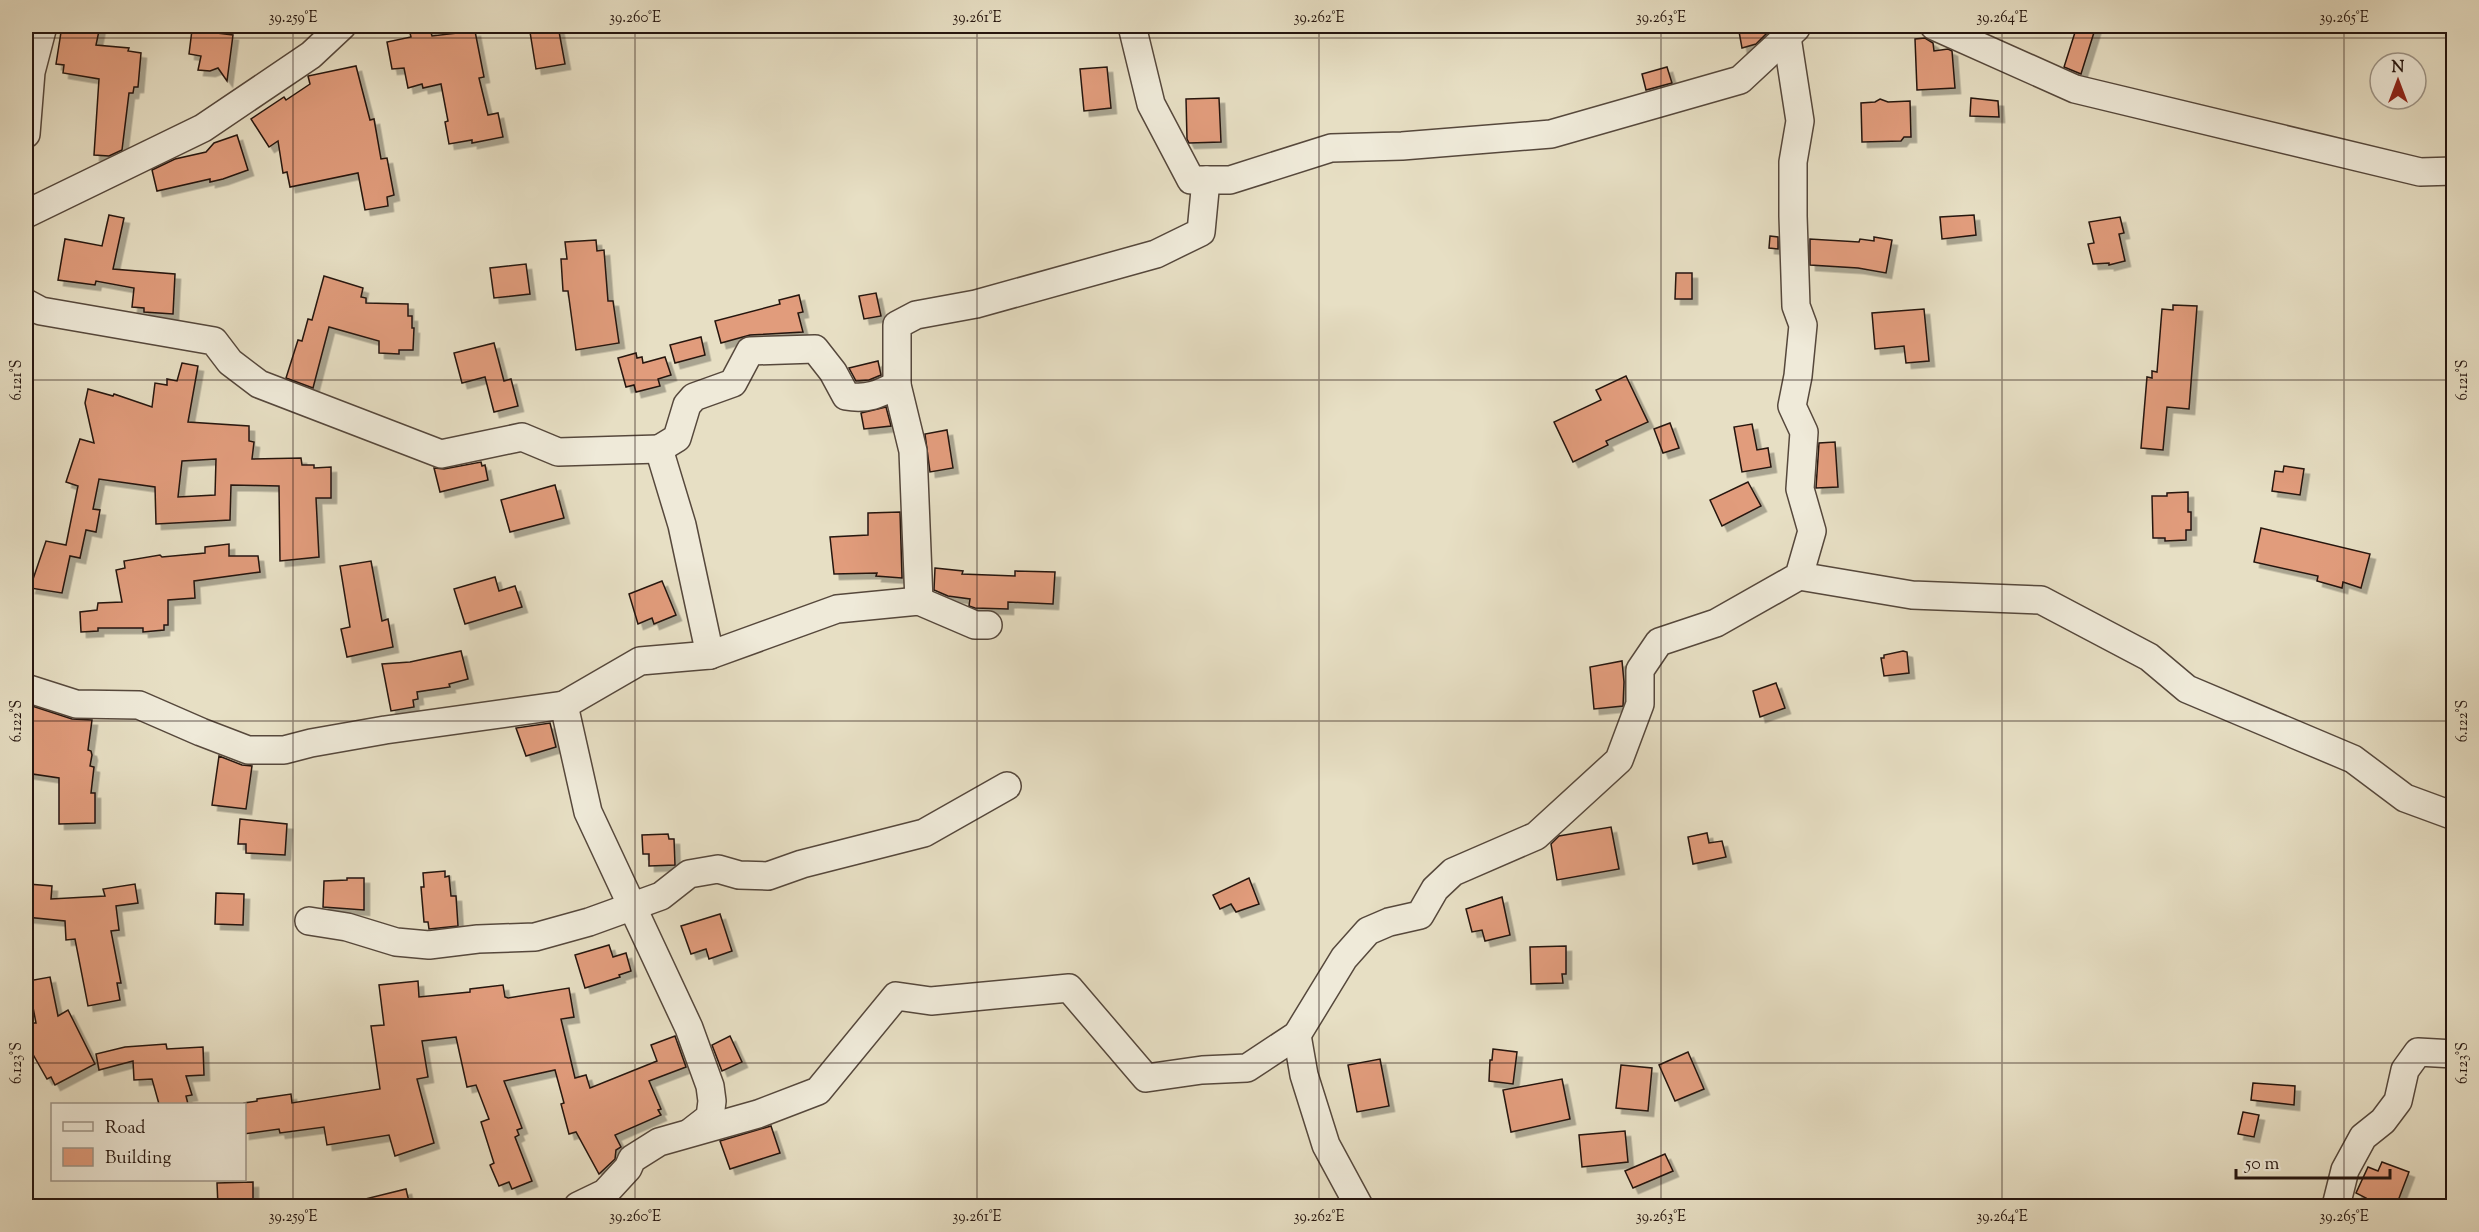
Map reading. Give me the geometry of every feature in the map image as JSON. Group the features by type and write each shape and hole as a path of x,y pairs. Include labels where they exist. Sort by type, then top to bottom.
{"street":[{"path":"26,134 31,72 43,26"},
{"path":"26,214 203,128 311,55 342,26"},
{"path":"1132,26 1151,104 1191,180 1230,180 1331,148 1402,146 1551,134 1740,80 1793,31"},
{"path":"1934,26 2075,89 2420,172 2454,171"},
{"path":"1793,31 1800,121 1793,162 1796,306 1803,325 1792,406 1804,432 1800,489 1812,531 1799,576"},
{"path":"920,601 913,451 897,385 897,325 916,315 976,304 1156,254 1201,232 1206,180"},
{"path":"26,303 41,311 214,341 230,362 259,384 441,454 522,437 558,452 659,449 677,438 687,405 693,397 733,383 750,351 814,349 833,372 846,396 859,399 873,397 897,385"},
{"path":"659,449 682,525 710,655"},
{"path":"578,1206 605,1193 628,1168 632,1159 659,1142 758,1114 818,1091 896,996 932,1000 1069,988 1146,1078 1202,1070 1247,1068 1297,1035 1344,957 1368,930 1389,922 1420,915 1435,889 1454,872 1536,836 1619,760 1640,704 1640,670 1659,642 1716,623 1799,576 1912,596 2041,600 2149,657 2187,689 2353,759 2405,798 2454,816"},
{"path":"26,688 76,704 139,705 248,750 284,750 385,730 564,705 640,661 710,655 837,609 920,601 975,625 988,625"},
{"path":"564,705 588,812 689,1028 710,1086 712,1101 710,1117 692,1131"},
{"path":"309,921 347,927 396,942 429,945 478,939 535,937 661,896 689,874 718,869 739,874 768,876 802,864 924,833 1007,786"},
{"path":"1297,1035 1304,1075 1326,1145 1359,1206"},
{"path":"2336,1206 2345,1170 2364,1137 2383,1121 2398,1101 2404,1070 2418,1052 2454,1054"}],"building":[{"path":"62,26 100,26 96,45 129,48 128,51 141,53 138,87 134,87 133,93 129,93 122,150 109,156 94,155 99,79 63,73 64,65 56,64"},
{"path":"532,26 558,26 565,64 536,69 530,32 533,32"},
{"path":"1738,26 1767,26 1769,31 1756,44 1742,48"},
{"path":"2077,26 2096,26 2081,74 2064,67"},
{"path":"430,29 432,36 475,31 484,77 479,78 488,115 498,113 503,137 472,143 472,140 449,144 445,122 448,121 441,84 423,88 422,84 408,88 404,68 392,69 387,42 411,37 410,33"},
{"path":"192,30 233,35 227,81 218,68 210,71 198,70 201,56 189,54"},
{"path":"1925,38 1933,43 1934,51 1948,49 1952,51 1955,88 1917,90 1915,39"},
{"path":"356,66 370,120 374,119 381,159 387,158 394,195 387,197 388,206 365,210 358,173 290,187 287,172 283,173 278,141 269,147 251,119 284,97 286,100 310,84 308,76"},
{"path":"1107,67 1111,108 1084,111 1080,69"},
{"path":"1667,67 1672,83 1646,90 1642,74"},
{"path":"1219,98 1221,142 1189,143 1186,99"},
{"path":"1971,98 1998,101 1999,117 1970,116"},
{"path":"1880,99 1888,102 1910,101 1911,137 1904,137 1901,141 1862,142 1861,103 1875,102"},
{"path":"237,135 248,170 210,182 210,179 157,191 152,170 175,159 206,152 214,143"},
{"path":"109,215 124,218 113,269 175,274 173,314 144,312 144,308 132,307 134,288 96,281 95,285 58,280 65,239 102,246"},
{"path":"1974,215 1976,235 1942,239 1940,217"},
{"path":"2120,217 2124,233 2119,234 2125,261 2109,265 2109,263 2093,264 2088,244 2094,243 2089,222"},
{"path":"1770,236 1778,237 1778,249 1769,248"},
{"path":"1874,237 1892,240 1886,273 1858,268 1810,265 1810,239 1859,242 1860,239 1874,241"},
{"path":"596,240 597,251 604,250 608,301 613,301 619,343 576,350 568,291 563,291 561,259 567,259 565,242"},
{"path":"526,264 530,294 494,298 490,268"},
{"path":"1676,273 1692,273 1692,299 1675,299"},
{"path":"324,276 363,288 361,297 366,298 366,303 408,304 408,316 412,316 412,328 414,328 413,350 399,350 399,354 379,353 379,341 329,327 313,388 286,378 298,340 302,341 308,319 312,320"},
{"path":"876,293 881,316 864,319 859,296"},
{"path":"799,295 803,312 798,313 803,332 750,335 721,343 715,321 780,304 779,300"},
{"path":"2173,305 2197,306 2189,409 2167,407 2163,450 2141,448 2147,377 2152,378 2152,371 2157,372 2162,309 2173,310"},
{"path":"1924,309 1929,361 1906,363 1904,346 1875,349 1872,313"},
{"path":"701,337 705,355 675,363 670,345"},
{"path":"494,343 504,381 511,379 518,406 494,412 485,377 462,383 454,353"},
{"path":"636,353 637,358 642,357 643,363 665,357 671,375 658,379 660,386 636,392 634,385 626,387 618,358"},
{"path":"878,361 881,375 869,380 856,381 849,368"},
{"path":"182,363 198,366 188,422 249,426 249,441 254,442 252,459 301,458 302,465 314,465 314,468 331,467 331,498 316,498 319,557 280,561 279,486 231,485 230,520 156,524 155,487 99,479 93,509 100,510 96,532 86,530 80,558 70,556 62,593 30,588 46,541 66,545 78,486 66,482 80,439 94,443 85,403 88,389 113,396 114,394 152,407 155,383 167,385 167,379 177,381","holes":["216,459 215,495 178,497 182,461"]},
{"path":"1626,376 1648,422 1606,441 1608,445 1573,462 1554,422 1601,400 1596,390"},
{"path":"886,407 891,426 864,429 861,413"},
{"path":"1670,423 1679,448 1663,453 1654,429"},
{"path":"1752,424 1757,450 1768,448 1771,467 1742,472 1734,427"},
{"path":"947,430 953,468 930,472 925,434"},
{"path":"1835,442 1838,487 1816,488 1819,443"},
{"path":"481,462 482,466 485,465 488,480 440,492 434,468 444,469"},
{"path":"2284,466 2304,469 2300,495 2272,491 2275,471 2283,472"},
{"path":"1748,482 1761,506 1722,526 1710,500"},
{"path":"555,485 564,518 510,532 501,500"},
{"path":"2188,492 2191,530 2186,530 2186,540 2165,541 2165,538 2153,538 2152,496"},
{"path":"900,512 902,578 876,576 877,573 834,574 830,537 868,535 868,513"},
{"path":"2261,528 2370,554 2361,588 2343,582 2342,588 2317,581 2318,576 2254,562"},
{"path":"229,544 229,556 258,556 260,572 194,581 195,598 168,600 168,625 164,625 164,630 143,632 143,628 98,628 98,631 81,632 80,612 97,610 98,603 122,602 116,570 125,568 124,561 160,555 162,557 205,553 205,547"},
{"path":"371,561 382,621 388,619 393,647 347,657 341,629 350,627 340,566"},
{"path":"935,568 963,571 962,574 1015,576 1015,571 1055,572 1053,604 1008,602 1008,609 975,608 969,606 970,599 948,596 934,590"},
{"path":"495,577 499,591 515,586 522,607 465,624 454,589"},
{"path":"662,581 676,615 654,624 652,618 638,624 629,594"},
{"path":"461,651 468,679 449,684 450,687 417,692 418,699 413,700 414,707 391,711 382,664 410,662"},
{"path":"1907,652 1909,673 1884,676 1881,658 1884,658 1884,655"},
{"path":"1622,661 1623,706 1594,709 1590,667"},
{"path":"1776,683 1785,708 1760,717 1753,691"},
{"path":"26,704 72,719 92,720 88,750 92,755 90,766 94,767 91,793 95,793 95,823 59,824 59,778 26,773"},
{"path":"550,723 556,747 526,756 516,728"},
{"path":"219,756 242,765 252,766 246,809 212,805"},
{"path":"240,819 287,824 285,855 246,853 246,844 238,844"},
{"path":"1611,827 1619,869 1557,880 1551,844 1559,836"},
{"path":"1707,833 1709,843 1722,841 1726,857 1693,864 1688,837"},
{"path":"668,834 669,839 674,839 675,865 649,866 649,854 643,854 642,835"},
{"path":"445,871 445,877 449,876 451,896 456,896 458,926 429,929 428,922 424,922 421,887 424,887 423,873"},
{"path":"347,878 364,878 364,910 323,907 324,881 347,880"},
{"path":"1249,878 1259,904 1236,912 1231,904 1220,909 1213,895"},
{"path":"28,884 52,886 51,899 105,896 103,889 135,884 138,903 116,906 119,930 111,931 121,983 117,983 120,1000 88,1006 75,939 66,940 65,921 26,917 26,886"},
{"path":"216,893 244,894 243,925 215,924"},
{"path":"1502,897 1510,935 1485,941 1482,930 1472,932 1466,909"},
{"path":"720,914 732,951 709,959 706,949 691,954 681,926"},
{"path":"609,945 613,957 626,953 631,971 619,975 620,977 585,988 575,955"},
{"path":"1566,946 1566,974 1562,974 1563,983 1531,984 1530,947"},
{"path":"50,977 58,1016 68,1010 95,1064 55,1085 51,1077 47,1079 31,1051 26,1051 26,1023 36,1023 28,981"},
{"path":"418,981 419,997 470,992 470,989 503,985 505,997 508,998 569,988 574,1017 561,1019 575,1078 586,1075 590,1088 657,1061 651,1045 675,1036 686,1067 649,1081 661,1109 658,1110 661,1115 615,1135 621,1147 616,1150 615,1159 599,1174 576,1132 569,1134 555,1070 504,1081 522,1128 517,1130 519,1135 515,1137 532,1181 512,1189 509,1182 499,1186 490,1165 494,1163 481,1122 489,1119 476,1085 467,1087 456,1037 422,1041 428,1077 417,1079 434,1143 395,1156 389,1135 327,1145 324,1127 280,1133 279,1129 246,1134 246,1103 244,1103 291,1094 292,1103 380,1089 371,1026 384,1025 379,985"},
{"path":"730,1036 742,1062 722,1071 712,1045"},
{"path":"166,1044 167,1049 203,1047 204,1075 186,1076 192,1095 186,1096 188,1103 159,1103 152,1079 134,1080 133,1061 99,1070 96,1054 125,1047"},
{"path":"1493,1049 1517,1052 1513,1084 1489,1081"},
{"path":"1688,1052 1704,1089 1675,1101 1659,1065"},
{"path":"1380,1059 1389,1106 1357,1112 1348,1065"},
{"path":"1621,1065 1652,1068 1648,1111 1616,1108"},
{"path":"1562,1079 1570,1119 1511,1132 1503,1090"},
{"path":"2253,1083 2295,1086 2294,1105 2251,1100"},
{"path":"2243,1112 2259,1115 2254,1137 2238,1134"},
{"path":"771,1126 780,1153 730,1169 720,1141"},
{"path":"1625,1131 1628,1162 1582,1167 1579,1135"},
{"path":"1665,1154 1673,1171 1633,1188 1625,1171"},
{"path":"2382,1162 2409,1172 2396,1206 2374,1206 2364,1202 2366,1198 2356,1193 2368,1167 2378,1171"},
{"path":"253,1182 253,1206 218,1206 217,1183"},
{"path":"406,1189 410,1206 361,1206 361,1200"}]}
